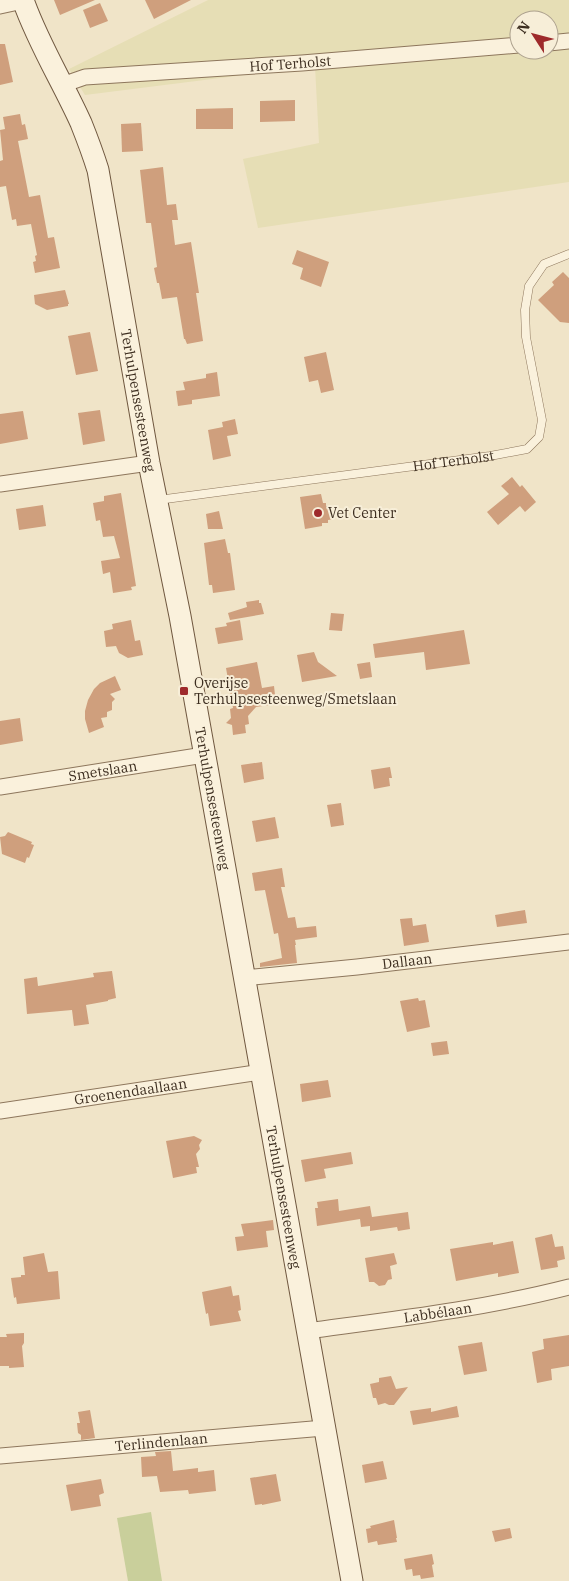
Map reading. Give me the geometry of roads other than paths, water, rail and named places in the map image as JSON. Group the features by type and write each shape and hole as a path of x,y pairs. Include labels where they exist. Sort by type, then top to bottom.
{"main road":[{"name":"Terhulpensesteenweg","path":"23,1 34,29 87,137 98,170 149,463 180,616 352,1581"}],"street":[{"path":"0,6 23,1"},
{"name":"Hof Terholst","path":"62,85 85,77 302,63 509,46"},
{"path":"0,484 149,463"},
{"name":"Smetslaan","path":"0,787 204,756"},
{"name":"Dallaan","path":"244,978 357,967 569,942"},
{"name":"Groenendaallaan","path":"0,1111 261,1072"},
{"name":"Labbélaan","path":"307,1332 522,1299 569,1287"},
{"name":"Terlindenlaan","path":"0,1456 324,1428"}],"lane":[{"name":"Hof Terholst","path":"156,501 480,458 527,449 539,437 542,420 526,336 524,310 529,286 544,264 569,254"}],"place":[{"name":"Vet Center","path":"318,513"},
{"name":"Overijse Terhulpsesteenweg/Smetslaan","path":"184,691"}]}
